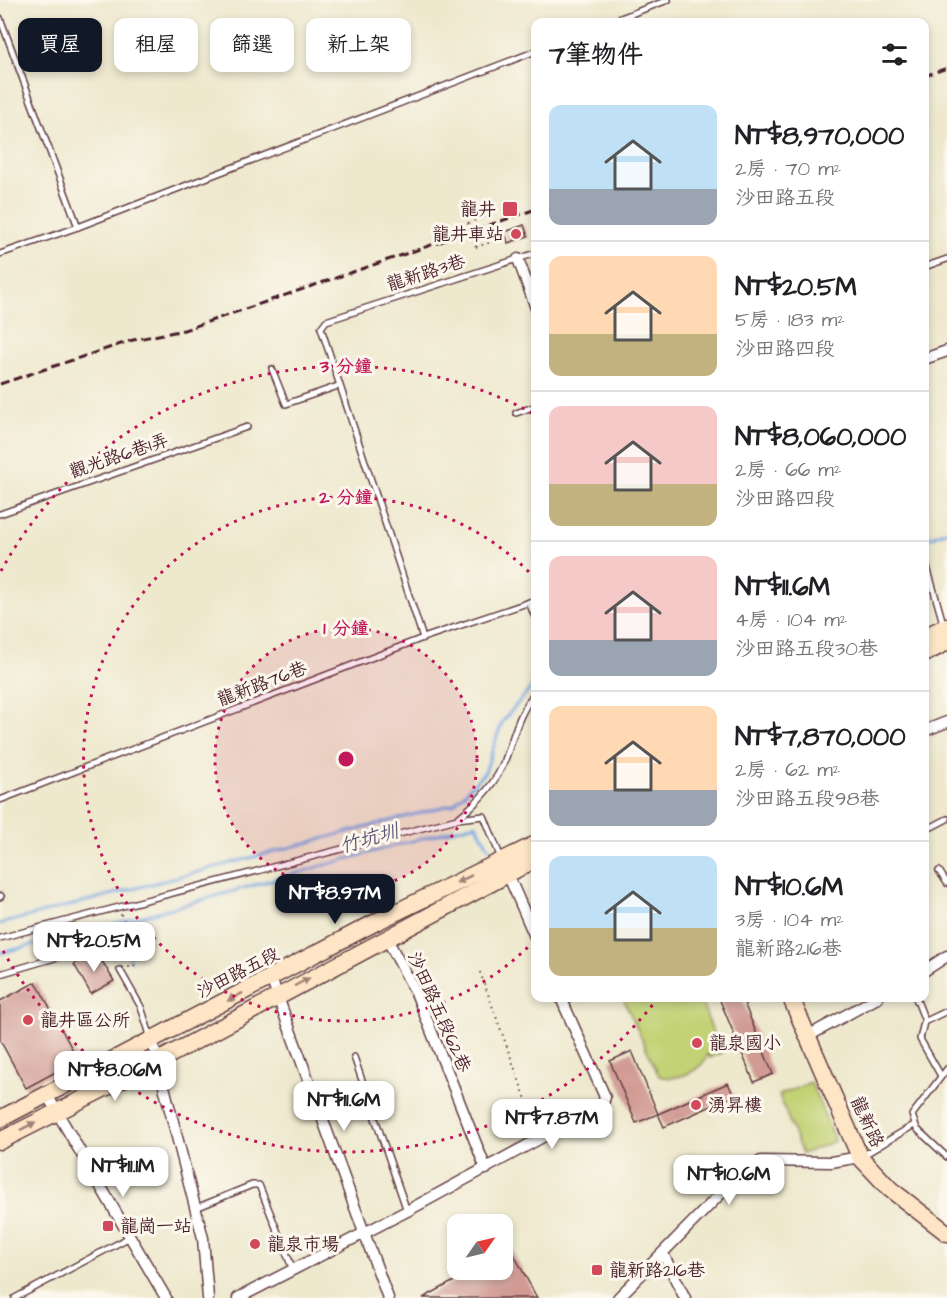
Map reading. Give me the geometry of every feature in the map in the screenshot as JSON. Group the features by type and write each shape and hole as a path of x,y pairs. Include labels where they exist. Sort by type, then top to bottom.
{"street":[{"path":"518,259 531,294"},
{"path":"929,357 947,351"},
{"path":"929,636 946,632"},
{"path":"929,649 946,632"},
{"path":"929,729 947,722"},
{"name":"沙田路五段","path":"0,1141 158,1061 386,937 505,868 531,848"},
{"name":"沙田路五段","path":"0,1119 378,921 505,868 531,860"},
{"path":"505,868 531,928"},
{"name":"沙田路五段62巷","path":"386,937 417,994 486,1169"},
{"path":"929,968 947,956"},
{"path":"271,978 388,1298"},
{"path":"238,1298 366,1233 603,1104 605,1097 563,1002"},
{"name":"龍新路","path":"793,1002 860,1157 890,1189 947,1233"},
{"path":"808,1036 870,1002"},
{"path":"152,1040 196,1208 207,1262 208,1298"},
{"path":"90,1072 100,1090"},
{"path":"47,1095 166,1298"},
{"path":"618,1298 741,1173 761,1161 831,1162 860,1157"},
{"path":"663,1254 686,1298"}],"lane":[{"path":"619,18 657,2 668,0"},
{"path":"0,18 78,227"},
{"path":"0,254 78,227 531,53"},
{"name":"龍新路3巷","path":"338,386 321,328 326,321 531,255"},
{"path":"929,265 947,259"},
{"path":"272,369 286,404 338,386 423,638"},
{"path":"516,413 531,408"},
{"name":"觀光路6巷1弄","path":"0,514 247,427"},
{"path":"929,573 946,632"},
{"path":"529,602 531,607"},
{"name":"龍新路76巷","path":"0,800 423,638 529,602"},
{"path":"457,819 477,801 495,779 504,763 515,727 531,698"},
{"path":"0,938 457,819 484,816 505,868"},
{"path":"929,828 947,819"},
{"path":"939,871 947,883"},
{"path":"0,974 58,957"},
{"path":"120,970 141,1007 152,1040"},
{"path":"918,1002 925,1022 920,1039 941,1076"},
{"path":"925,1022 947,1011"},
{"path":"354,1057 407,1211"},
{"path":"947,1069 912,1115 915,1125 947,1157"},
{"path":"860,1157 915,1125"},
{"path":"196,1208 252,1185 259,1185 292,1270"},
{"path":"15,1298 130,1238"}],"path":[{"path":"492,214 468,223 476,247 500,239"},
{"path":"120,970 136,964 134,943 123,917"},
{"path":"480,972 541,1139"}],"green space":[{"path":"625,1002 702,1002 721,1053 710,1058 708,1054 700,1066 687,1074 673,1077 659,1076"},
{"path":"811,1082 835,1141 802,1154 779,1095"}],"building":[{"name":"龍井車站","path":"524,225 528,236 508,243 505,232"},
{"path":"96,951 114,981 91,994 74,964"},
{"name":"龍井區公所","path":"36,982 78,1060 26,1088 0,1040 0,1001"},
{"path":"721,1002 744,1002 773,1074 754,1082"},
{"path":"632,1051 658,1114 636,1123 610,1061"},
{"name":"湧昇樓","path":"728,1083 734,1096 664,1127 658,1114"},
{"path":"513,1253 537,1298 423,1298 456,1280 513,1280"}],"waterway":[{"path":"929,538 947,531"},
{"path":"0,924 454,804 485,772 502,722 531,688"},
{"name":"竹坑圳","path":"0,953 120,923 476,824 489,848"},
{"path":"109,928 131,961"}],"railway":[{"path":"929,74 947,68"},
{"path":"0,384 133,340 184,330 531,211"}],"place":[{"name":"龍井","path":"510,209"},
{"name":"龍井車站","path":"516,234"},
{"name":"龍井區公所","path":"28,1020"},
{"name":"龍泉國小","path":"697,1043"},
{"name":"湧昇樓","path":"696,1105"},
{"name":"龍崗一站","path":"108,1226"},
{"name":"龍泉市場","path":"255,1244"},
{"name":"龍新路216巷","path":"597,1270"}]}
